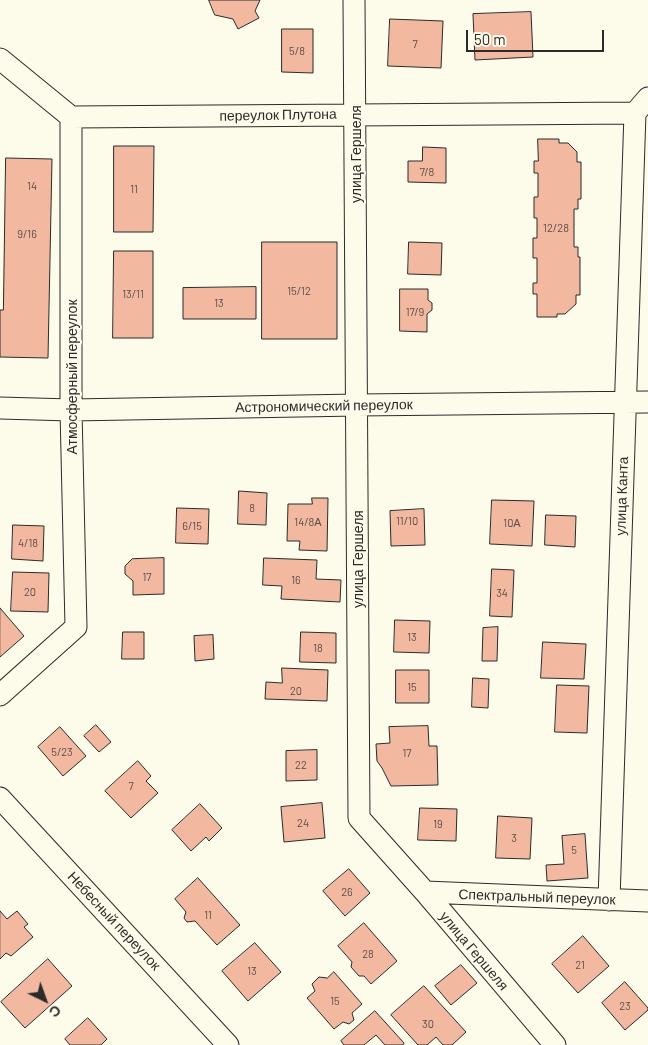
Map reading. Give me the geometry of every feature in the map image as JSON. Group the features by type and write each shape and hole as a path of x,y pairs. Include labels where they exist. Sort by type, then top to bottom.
{"street":[{"name":"улица Гершеля","path":"354,0 358,818 425,892 555,1045"},
{"path":"0,59 71,117"},
{"name":"переулок Плутона","path":"71,117 356,114 642,105"},
{"name":"улица Канта","path":"609,900 625,402 642,105"},
{"name":"Атмосферный переулок","path":"0,695 76,627 71,410 71,117"},
{"name":"Астрономический переулок","path":"0,408 71,410 648,402"},
{"name":"Небесный переулок","path":"0,798 228,1045"},
{"name":"Спектральный переулок","path":"425,892 648,901"}],"building":[{"path":"209,0 260,0 255,11 259,18 238,29 233,19 215,15"},
{"path":"531,12 533,57 475,60 473,14"},
{"path":"390,19 443,21 441,68 388,66"},
{"path":"282,29 313,29 313,73 282,72"},
{"path":"538,139 559,139 559,143 568,143 577,152 577,162 581,162 581,199 578,199 578,209 574,209 574,247 578,247 578,257 580,257 580,295 576,295 576,304 565,314 557,314 557,317 537,317 537,294 533,294 533,283 537,283 537,258 533,258 533,238 537,238 537,218 534,218 534,197 538,197 538,173 534,173 534,161 538,161"},
{"path":"114,146 154,146 153,232 114,232"},
{"path":"423,147 446,148 446,183 408,182 408,161 422,161"},
{"path":"6,158 52,159 48,358 0,357 0,310 3,310"},
{"path":"262,242 337,242 337,339 262,339"},
{"path":"409,242 442,243 441,275 408,274"},
{"path":"114,251 153,251 153,338 113,338"},
{"path":"256,287 256,319 183,319 183,288"},
{"path":"400,289 428,289 428,300 432,303 432,310 427,314 427,332 400,331"},
{"path":"239,491 267,493 266,525 238,524"},
{"path":"312,498 328,498 327,551 299,550 300,541 287,541 288,504 312,504"},
{"path":"492,500 534,501 532,546 490,544"},
{"path":"177,508 209,509 208,544 176,543"},
{"path":"424,509 425,545 391,546 390,511"},
{"path":"546,515 576,516 575,547 545,545"},
{"path":"13,525 44,526 43,561 12,559"},
{"path":"164,558 164,594 133,595 133,581 125,574 125,566 132,559"},
{"path":"264,558 317,560 316,579 341,580 340,602 281,599 282,586 263,585"},
{"path":"492,569 514,570 512,617 490,616"},
{"path":"13,572 49,573 48,612 11,611"},
{"path":"0,608 24,636 0,657"},
{"path":"395,620 430,621 429,653 394,652"},
{"path":"498,627 497,661 482,661 483,628"},
{"path":"123,632 144,632 144,659 122,659"},
{"path":"301,632 336,633 336,663 300,662"},
{"path":"213,635 214,659 195,661 194,636"},
{"path":"543,642 586,644 584,679 541,678"},
{"path":"282,668 328,670 327,701 265,699 266,682 282,683"},
{"path":"396,670 429,670 429,703 396,703"},
{"path":"473,678 489,679 488,708 472,707"},
{"path":"557,685 589,686 587,733 555,732"},
{"path":"96,725 111,742 99,752 84,736"},
{"path":"428,726 429,746 437,746 438,785 391,786 377,761 376,744 390,743 389,727"},
{"path":"60,727 86,756 63,776 38,747"},
{"path":"317,750 317,780 286,781 286,751"},
{"path":"138,761 151,776 146,781 158,793 131,818 105,791"},
{"path":"322,803 325,838 284,842 281,807"},
{"path":"200,804 222,828 209,841 206,837 191,851 172,830"},
{"path":"420,808 457,809 456,841 418,840"},
{"path":"498,816 532,818 530,859 496,858"},
{"path":"585,834 588,878 547,881 546,865 564,864 562,836"},
{"path":"349,869 370,893 345,916 323,891"},
{"path":"198,878 240,925 217,945 195,921 187,922 184,918 186,912 175,899"},
{"path":"0,911 7,919 17,911 28,924 24,927 33,937 11,956 6,953 0,959"},
{"path":"364,923 397,961 371,984 364,976 359,976 351,967 352,962 338,946"},
{"path":"583,936 609,966 578,993 552,964"},
{"path":"255,943 281,972 248,1001 222,971"},
{"path":"48,959 72,986 25,1028 1,1002"},
{"path":"461,965 477,983 451,1005 435,986"},
{"path":"334,972 362,1004 352,1013 354,1020 349,1024 343,1022 334,1029 307,998 315,991 312,984 319,977 327,978"},
{"path":"625,982 648,1010 625,1030 602,1003"},
{"path":"424,986 466,1032 452,1045 443,1045 436,1037 427,1045 418,1045 391,1015"},
{"path":"375,1011 404,1043 403,1045 385,1045 376,1035 364,1045 344,1045 341,1041"},
{"path":"88,1018 107,1039 101,1045 70,1045 65,1039"}]}
